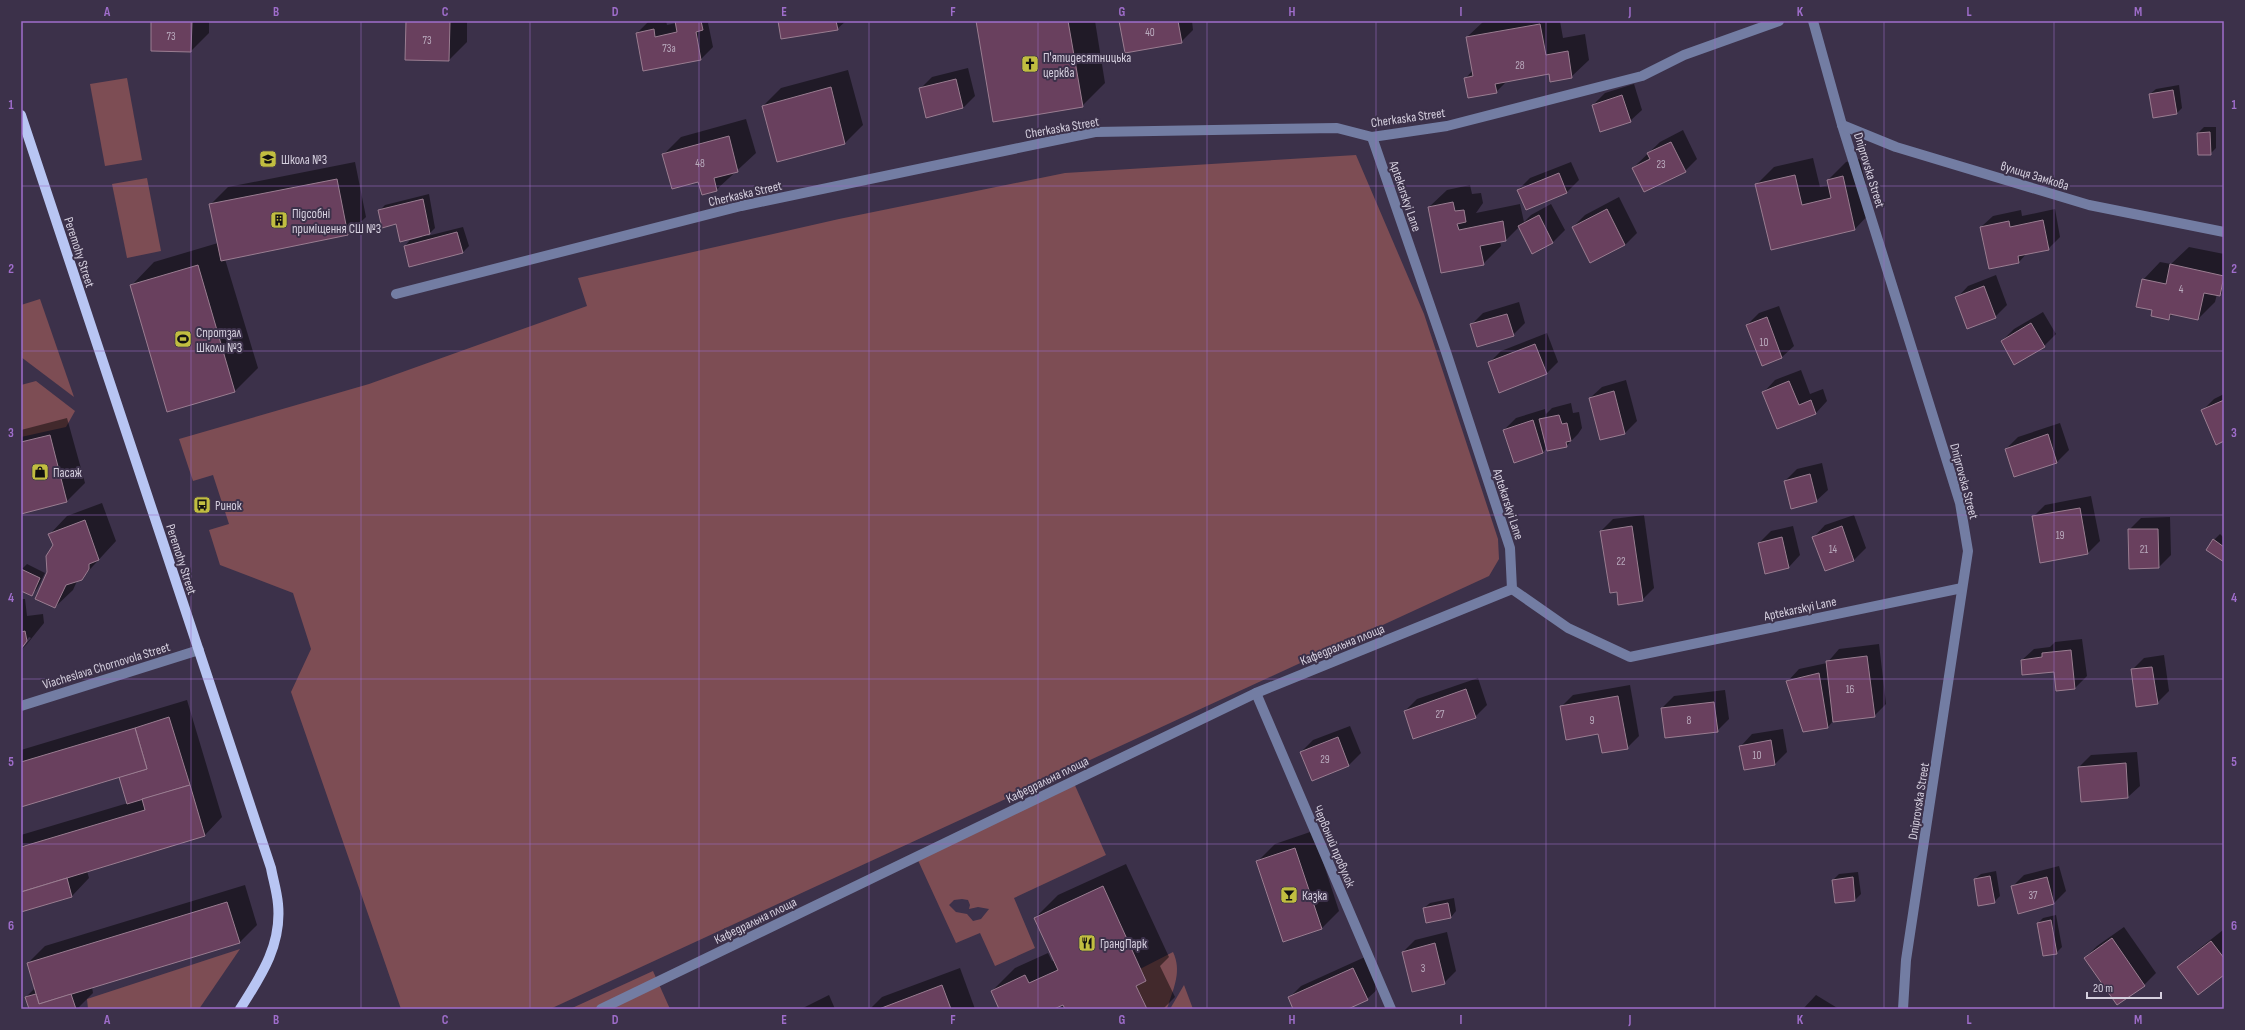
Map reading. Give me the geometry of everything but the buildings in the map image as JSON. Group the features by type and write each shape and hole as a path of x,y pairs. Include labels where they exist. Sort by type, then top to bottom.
{"main road":[{"name":"Peremohy Street","path":"21,115 271,868 278,904 278,931 276,944 260,978 240,1009"}],"street":[{"name":"Cherkaska Street","path":"396,294 741,206 1095,132 1337,128 1372,137 1447,126 1642,76 1684,55 1779,21"},
{"name":"Dniprovska Street","path":"1813,21 1842,126 1960,503 1968,551 1906,960 1903,1009"},
{"name":"вулиця Замкова","path":"1842,126 1896,147 2089,205 2224,232"},
{"name":"Aptekarskyi Lane","path":"1372,137 1446,352 1510,548 1512,589 1568,628 1630,657 1962,588"},
{"name":"Кафедральна площа","path":"601,1009 1256,693 1512,589"},
{"name":"Viacheslava Chornovola Street","path":"21,706 199,650"},
{"name":"Червоний провулок","path":"1256,693 1391,1009"}],"shaded area":[{"path":"127,78 142,160 105,166 90,84"},
{"path":"1356,155 1424,314 1498,539 1499,559 1489,576 550,1009 401,1009 291,692 311,649 293,593 220,565 209,530 229,524 213,475 193,481 179,439 369,384 587,306 578,278 839,219 1065,173"},
{"path":"147,178 161,251 127,258 112,184"},
{"path":"40,299 74,397 21,357 21,305"},
{"path":"36,381 75,411 66,427 21,437 21,385"},
{"path":"1073,781 1106,855 1014,898 1035,948 995,966 980,933 956,943 916,856","holes":["954,900 968,900 970,905 969,909 978,907 989,909 981,919 973,921 967,914 956,912 949,905"]},
{"path":"240,949 199,1009 88,1009 87,999"},
{"path":"1173,952 1176,959 1177,972 1175,986 1168,1006 1166,1009 1147,1009 1136,986 1146,981 1140,969"},
{"path":"653,971 670,1009 570,1009"},
{"path":"1184,985 1193,1009 1170,1009"}],"place":[{"name":"П'ятидесятницька церква","path":"1030,64"},
{"name":"Школа №3","path":"268,159"},
{"name":"Підсобні приміщення СШ №3","path":"279,220"},
{"name":"Спротзал Школи №3","path":"183,339"},
{"name":"Пасаж","path":"40,472"},
{"name":"Ринок","path":"202,505"},
{"name":"Казка","path":"1289,895"},
{"name":"ГрандПарк","path":"1087,943"}]}
